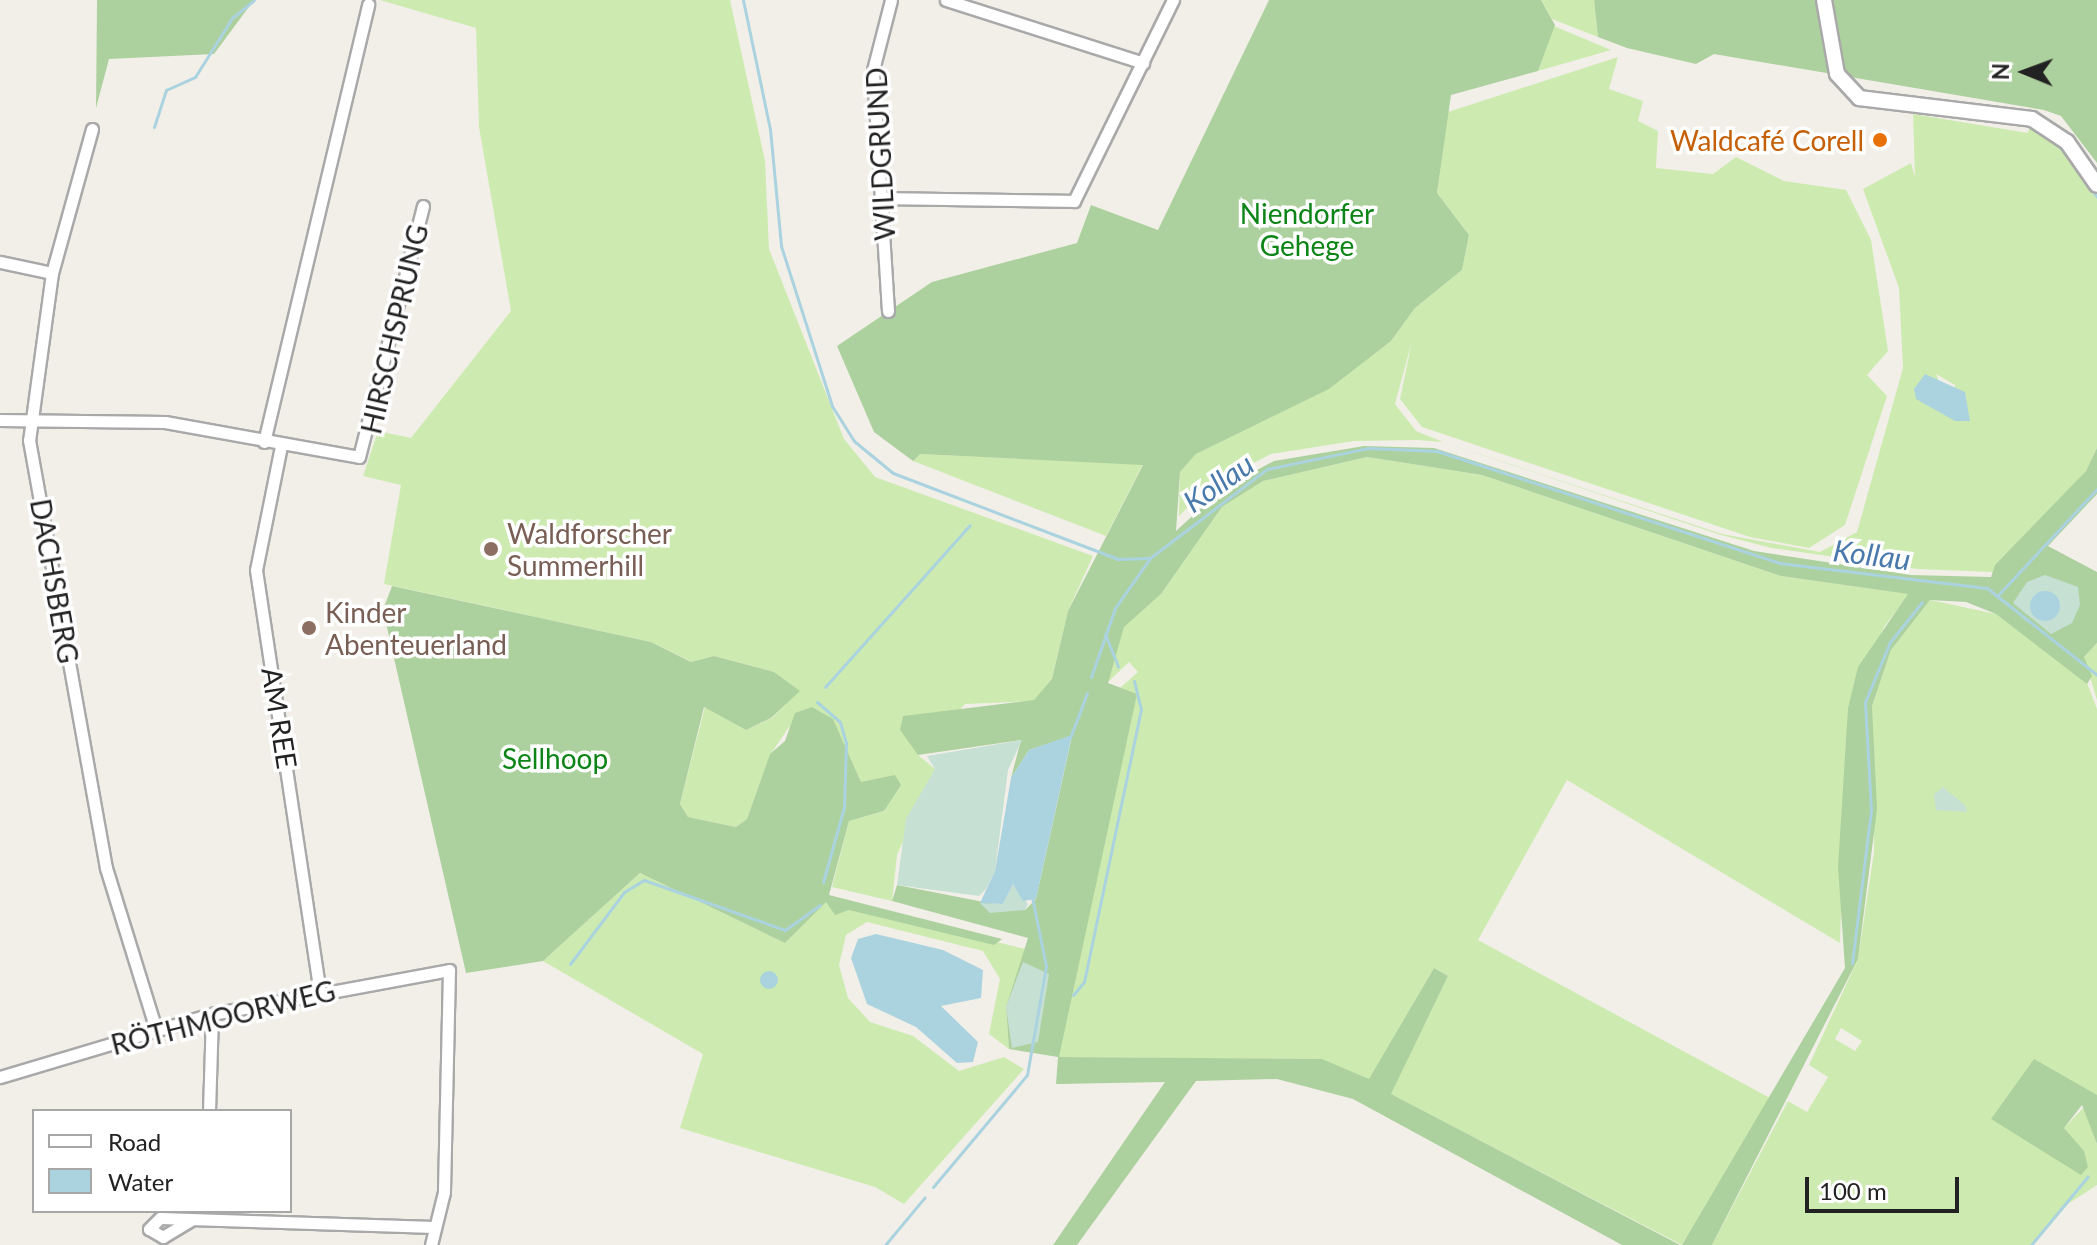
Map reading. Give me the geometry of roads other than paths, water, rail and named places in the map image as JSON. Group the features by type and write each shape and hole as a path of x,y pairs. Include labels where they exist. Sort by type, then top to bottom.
{"street":[{"name":"WILDGRUND","path":"888,311 873,70 891,0"},
{"path":"946,0 1143,63"},
{"path":"883,198 1074,201 1173,0"},
{"path":"1824,0 1837,74 1859,98 2032,119 2067,142 2097,185"},
{"path":"264,442 368,4"},
{"name":"DACHSBERG","path":"92,129 52,273 29,419 106,868 156,1030"},
{"name":"HIRSCHSPRUNG","path":"281,446 352,460 365,451 423,206"},
{"path":"0,262 52,273"},
{"path":"0,420 165,422 281,446"},
{"name":"AM REE","path":"281,446 256,570 320,991"},
{"name":"RÖTHMOORWEG","path":"0,1077 212,1014 320,991 449,970 444,1192 434,1227"},
{"path":"209,1109 212,1014"},
{"path":"191,1220 206,1216 434,1227 431,1245"}],"water":[{"path":"1925,374 1965,392 1970,421 1955,421 1916,399 1914,389"},
{"path":"2045,591 2055,596 2060,606 2055,616 2045,621 2035,616 2030,606 2035,596"},
{"path":"1072,735 1036,899 1023,901 1013,884 1003,904 980,903 995,871 1011,778 1029,750"},
{"path":"876,934 943,950 983,970 981,998 941,1006 978,1042 973,1062 957,1063 916,1027 867,1004 851,958 858,939"},
{"path":"765,971 773,971 778,980 776,987 765,989 760,984 760,976"}],"waterway":[{"path":"154,127 166,90 195,77 232,18 254,0"},
{"name":"Kollau","path":"743,0 770,129 781,246 832,406 854,441 893,473 1118,559 1150,558 1267,469 1368,448 1437,451 1779,563 1987,588 2097,675"},
{"path":"2060,146 2097,197"},
{"path":"1999,594 2097,489"},
{"path":"825,687 970,525"},
{"path":"1091,677 1115,608 1150,558"},
{"path":"1852,963 1871,810 1865,702 1890,642 1922,602"},
{"path":"1105,634 1118,667"},
{"path":"1073,995 1084,982 1141,709 1134,681"},
{"path":"1070,738 1087,693"},
{"path":"817,702 840,722 846,743 844,807 823,882"},
{"path":"570,964 624,892 644,880 785,930 820,905"},
{"path":"933,1187 1027,1075 1046,966 1032,897"},
{"path":"2031,1245 2088,1176"},
{"path":"885,1245 925,1197"}],"place":[{"name":"Waldcafé Corell","path":"1880,140"},
{"name":"Waldforscher Summerhill","path":"491,549"},
{"name":"Kinder Abenteuerland","path":"309,628"}],"park label":[{"name":"Niendorfer Gehege","path":"1307,229"},
{"name":"Sellhoop","path":"555,758"}]}
